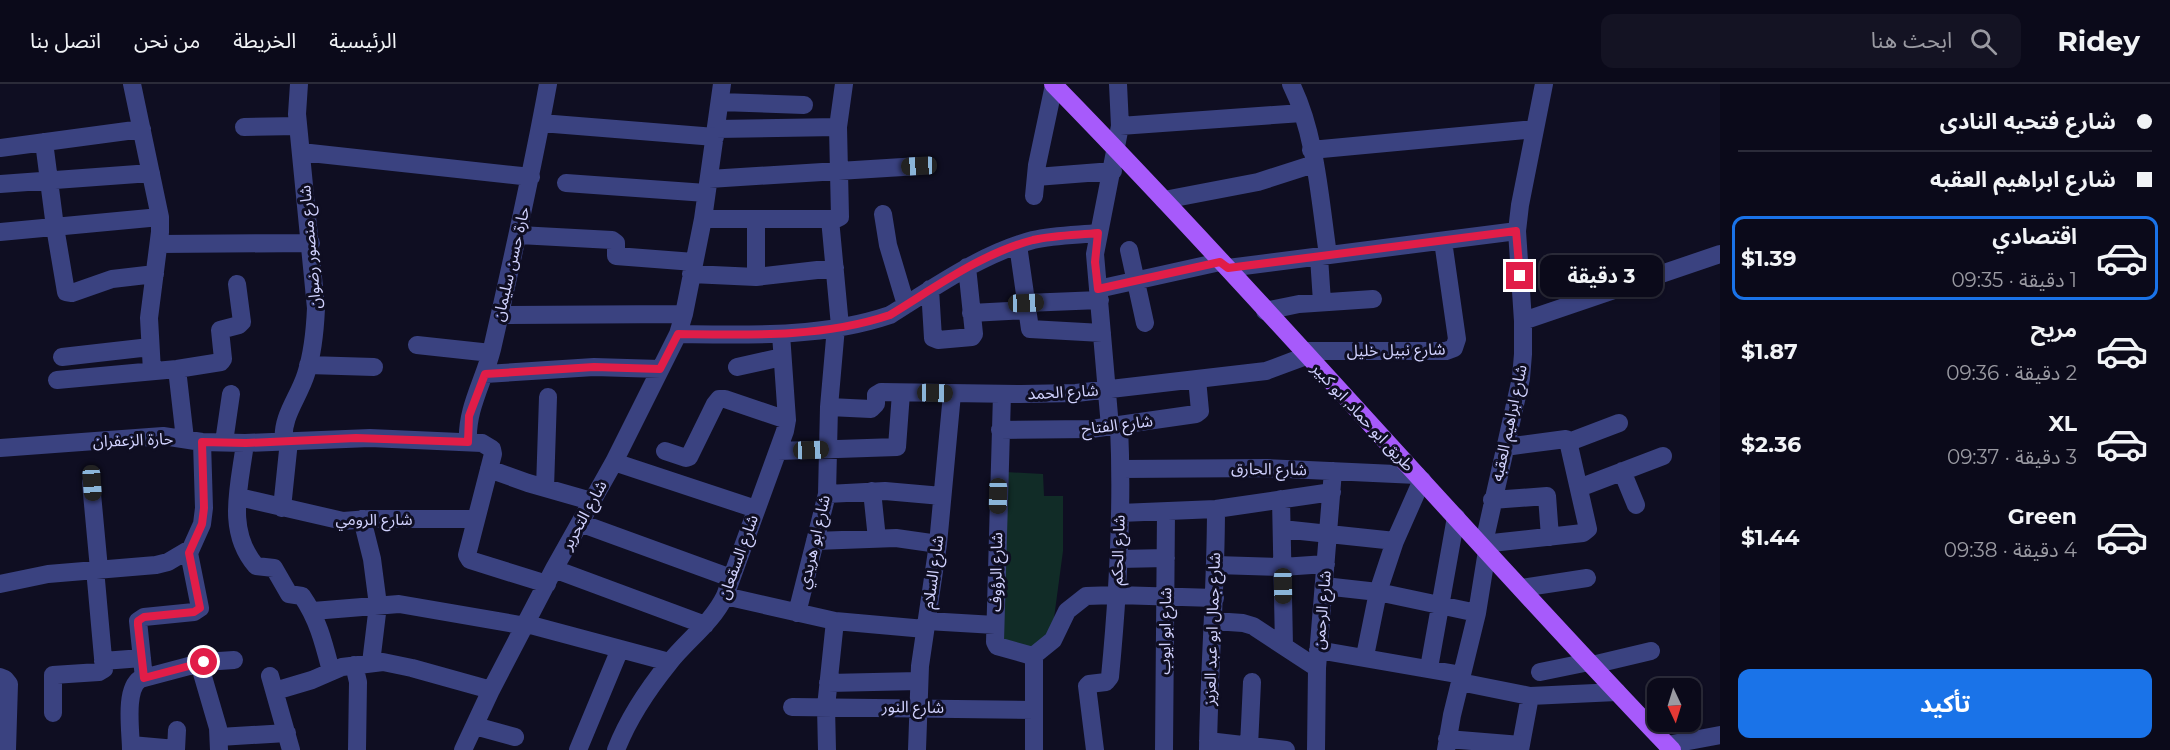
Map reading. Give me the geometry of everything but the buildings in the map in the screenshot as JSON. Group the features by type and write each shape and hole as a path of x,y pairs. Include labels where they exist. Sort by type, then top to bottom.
{"main road":[{"name":"طريق ابو حماد, ابو كبير","path":"1053,84 1164,200 1669,747"}],"street":[{"path":"132,84 160,217 159,244 149,318 152,370"},
{"name":"شارع منصور رضوان","path":"282,508 285,421 302,386 308,365 316,308 298,126 299,84"},
{"name":"حارة حسن سليمان","path":"475,443 469,416 491,353 519,235 548,84"},
{"name":"شارع ابو هريدي","path":"797,613 826,494 829,407 838,327 835,216 838,127 844,84"},
{"path":"1034,196 1053,84"},
{"name":"شارع الحكم","path":"1095,750 1087,687 1091,684 1106,682 1111,674 1119,559 1121,469 1107,390 1095,262 1098,233 1117,150 1120,126 1118,84"},
{"name":"شارع ابراهيم العقبه","path":"1446,745 1476,613 1492,500 1521,378 1523,321 1516,231 1545,84"},
{"path":"1297,85 1313,157 1324,256 1322,302"},
{"path":"721,93 804,105"},
{"name":"شارع التحرير","path":"463,750 491,690 614,462 678,334 703,219 721,93"},
{"path":"1120,126 1302,113"},
{"path":"541,123 715,133 838,127"},
{"path":"244,127 298,126"},
{"path":"0,148 141,129"},
{"path":"1164,200 1258,182 1313,157 1535,129"},
{"path":"44,142 54,226 66,292 72,293 121,277 155,274"},
{"path":"301,152 531,177"},
{"path":"566,183 707,186 838,171 919,166"},
{"path":"1036,177 1113,171"},
{"path":"0,184 150,173"},
{"path":"884,214 888,245 906,305"},
{"path":"703,219 835,216"},
{"path":"0,232 160,217"},
{"path":"756,219 756,277"},
{"path":"972,313 1099,294 1136,281 1224,265 1324,256 1516,231"},
{"path":"678,334 781,334 838,327 882,318 967,267 1018,245 1053,237 1098,233"},
{"path":"519,235 612,240 616,243 616,255 756,277 835,268"},
{"name":"شارع نبيل خليل","path":"1304,353 1446,351 1454,348 1457,339 1443,241"},
{"path":"159,244 311,243"},
{"path":"1018,245 1029,327 1032,330 1102,333"},
{"path":"1129,250 1144,323"},
{"path":"1523,321 1720,254"},
{"path":"930,289 933,338 938,340 972,337 974,333 967,267"},
{"path":"57,380 177,369 222,361 220,330 242,322 237,284"},
{"path":"1265,311 1299,304 1373,299"},
{"path":"500,315 684,314"},
{"name":"شارع السقعان","path":"616,750 632,716 669,662 716,612 728,587 785,431 787,420 781,334"},
{"path":"417,345 491,353"},
{"path":"62,357 150,346"},
{"name":"شارع الحمد","path":"829,407 871,409 875,407 878,393 1048,394 1107,390 1266,371 1304,353"},
{"path":"737,367 782,357"},
{"path":"308,365 374,367"},
{"path":"485,374 594,367 660,369"},
{"path":"144,678 138,625 140,618 194,612 200,608 190,562 190,549 202,524 204,508 194,441 177,369"},
{"name":"شارع الفتاح","path":"1000,430 1071,430 1114,427 1198,413 1200,409 1197,379"},
{"path":"778,451 897,447 901,393"},
{"path":"224,442 231,394"},
{"name":"شارع السلام","path":"917,750 919,681 938,544 952,394"},
{"name":"شارع الرؤوف","path":"995,634 1002,394"},
{"path":"545,488 548,398"},
{"path":"665,450 689,457 719,399 787,420"},
{"path":"1569,442 1619,423"},
{"name":"حارة الزعفران","path":"0,448 163,436 194,441 246,443 356,438 475,443"},
{"path":"1484,547 1587,531 1569,442 1566,439 1505,447"},
{"path":"246,443 237,529 240,540 253,563 259,567 274,568 289,594 302,596 313,611 331,671"},
{"path":"475,443 492,448 493,454 467,552 470,560 550,577 705,625"},
{"path":"1579,488 1663,456"},
{"path":"614,462 756,509"},
{"name":"شارع الحارق","path":"1121,469 1238,467 1420,477"},
{"path":"489,469 591,501"},
{"name":"شارع الرحمن","path":"1316,750 1318,650 1333,471"},
{"path":"1622,471 1636,505"},
{"path":"1365,657 1377,592 1420,477"},
{"path":"53,713 53,675 102,671 92,483"},
{"path":"826,494 872,491 915,492 942,496"},
{"path":"872,491 877,538"},
{"path":"1120,513 1216,509 1332,492"},
{"path":"1492,500 1547,496 1550,537"},
{"name":"شارع الرومي","path":"239,497 333,520 476,519"},
{"path":"1281,499 1284,646"},
{"name":"شارع جمال ابو عبد العزيز","path":"1208,745 1215,598 1216,509"},
{"name":"شارع ابو ايوب","path":"1164,750 1166,512"},
{"path":"1429,668 1456,517"},
{"path":"357,750 358,682 378,605 372,559 362,519"},
{"path":"580,524 728,587 797,613 835,621 926,625 995,634 997,646 1032,657 1035,663 1034,750"},
{"path":"1282,529 1395,541"},
{"path":"815,541 906,538 938,544"},
{"path":"0,585 32,576 156,565 174,559 190,549"},
{"path":"1119,559 1166,558"},
{"path":"1216,565 1282,567 1326,564"},
{"path":"1521,588 1587,578"},
{"path":"1324,586 1377,592 1476,613"},
{"path":"1032,657 1053,640 1067,610 1086,596 1215,598"},
{"path":"313,611 378,605 412,606 526,625 669,662"},
{"path":"827,750 826,707 835,621"},
{"path":"1214,621 1253,626 1317,668"},
{"path":"578,750 620,649"},
{"path":"1318,650 1429,668 1461,679 1530,696 1617,692"},
{"path":"1540,672 1651,651"},
{"path":"103,661 142,658"},
{"path":"177,730 176,749 131,747 131,692 135,682 199,663 234,660"},
{"path":"199,663 219,744 289,742 272,684 312,680 331,671 363,664 383,662 491,690"},
{"path":"0,677 9,684 7,750"},
{"path":"828,683 919,681"},
{"path":"1249,746 1252,682"},
{"path":"1446,745 1521,748 1530,696"},
{"name":"شارع النور","path":"792,707 1034,710"},
{"path":"475,726 515,737"},
{"path":"1669,747 1720,735"},
{"path":"1208,745 1286,750"}],"green space":[{"path":"1006,472 1043,474 1044,496 1063,496 1063,551 1050,648 1000,645"}],"route":[{"path":"204,662 144,678 138,625 140,618 194,612 200,608 189,553 202,524 204,508 202,442 246,443 356,438 468,442 469,416 485,374 594,367 660,369 678,334 781,334 882,318 967,267 1018,245 1053,237 1098,233 1095,262 1098,289 1220,262 1228,268 1516,231 1520,276"}]}
